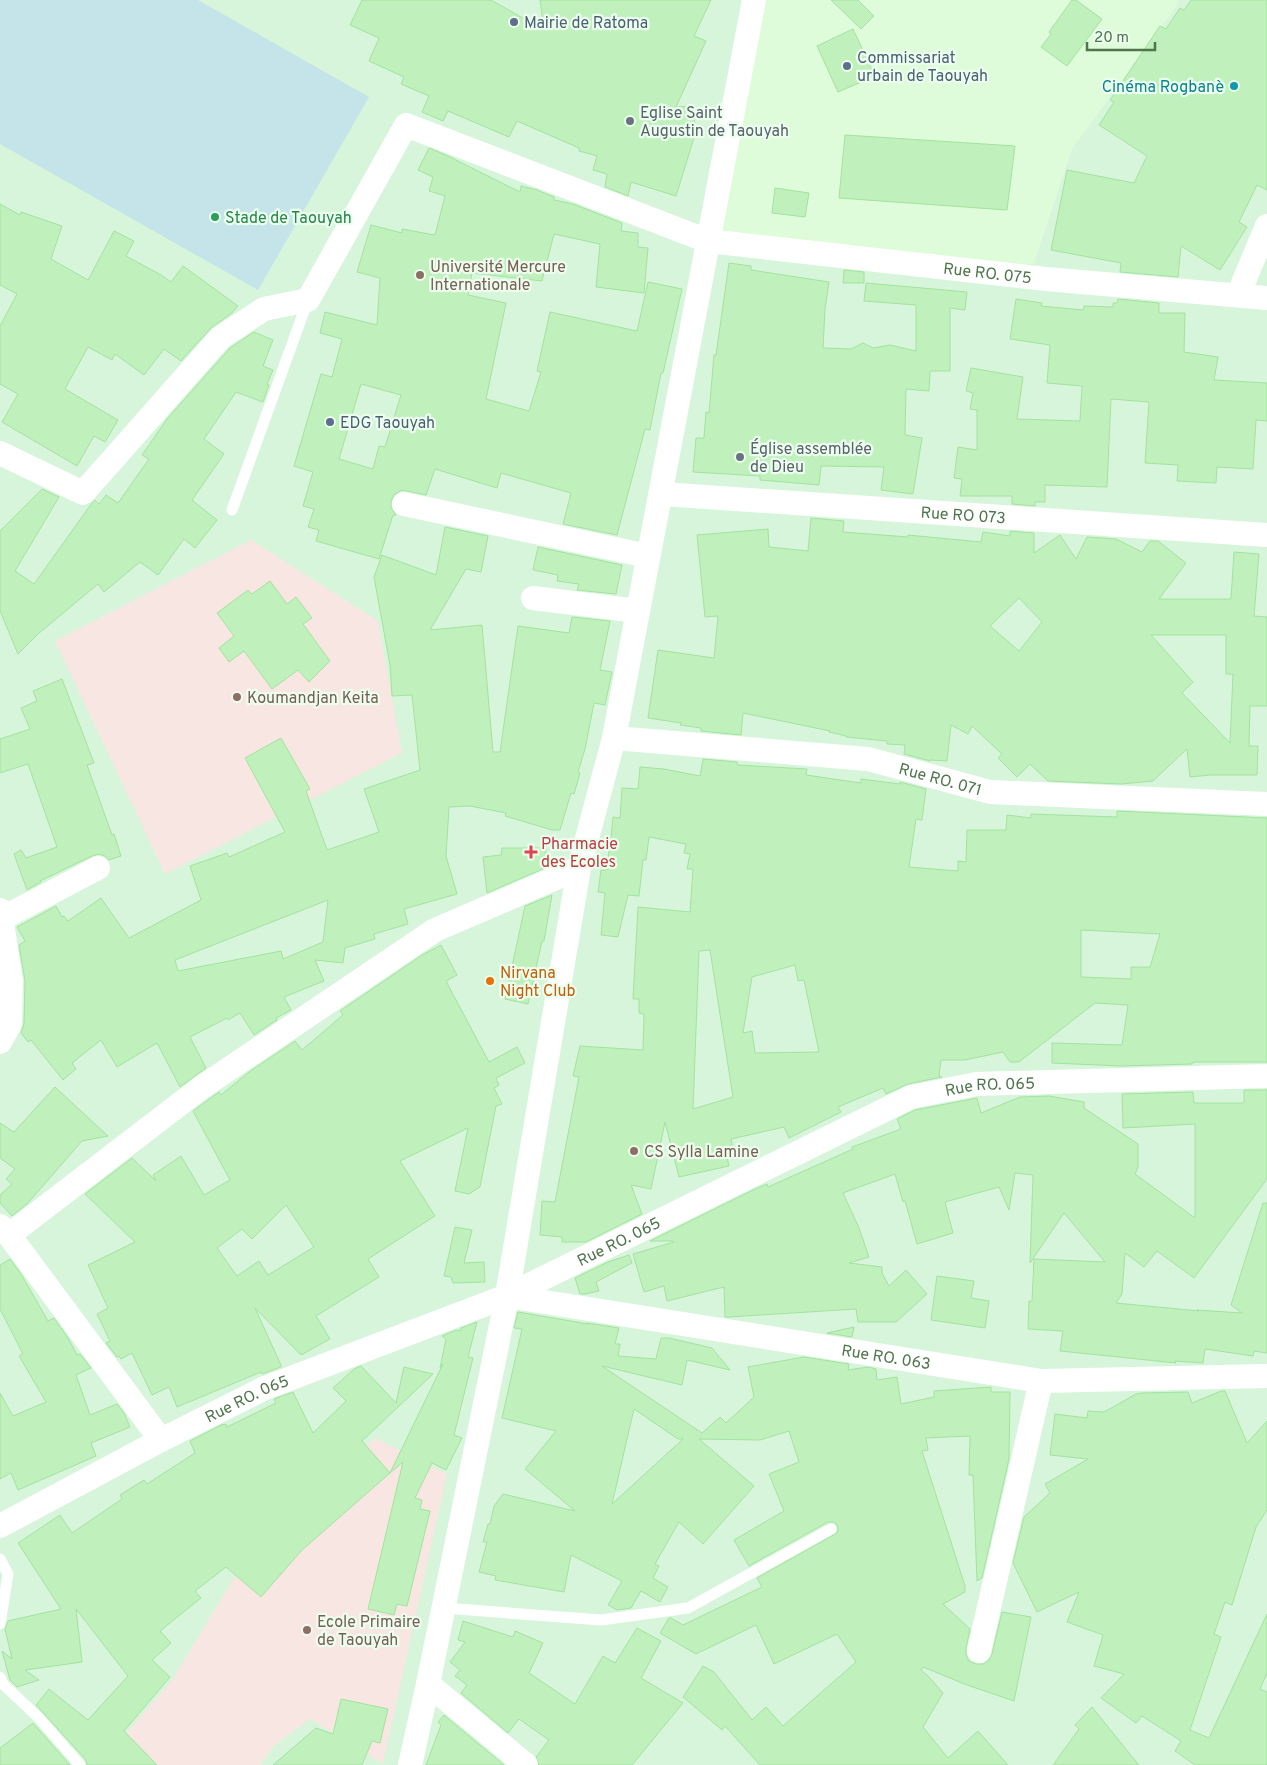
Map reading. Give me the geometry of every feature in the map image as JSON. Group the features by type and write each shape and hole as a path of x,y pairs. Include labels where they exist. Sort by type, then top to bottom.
{"street":[{"path":"410,1765 507,1296 579,868 614,738 648,556 662,494 754,0"},
{"name":"Rue RO. 075","path":"308,300 406,125 708,241 1046,279 1267,298"},
{"path":"1238,295 1267,226"},
{"path":"0,453 83,493 222,337 264,309 308,300"},
{"name":"Rue RO 073","path":"662,494 1267,535"},
{"path":"404,504 648,556"},
{"path":"533,598 638,611"},
{"name":"Rue RO. 071","path":"614,738 868,759 990,792 1267,804"},
{"path":"0,1042 10,1024 11,981 1,915 98,868"},
{"path":"161,1440 5,1231 202,1088 435,930 579,868"},
{"name":"Rue RO. 065","path":"0,1526 161,1440 265,1388 507,1296 912,1097 976,1084 1267,1076"},
{"name":"Rue RO. 063","path":"507,1296 1041,1381 1267,1376"},
{"path":"979,1651 1041,1381"},
{"path":"428,1684 526,1765"}],"lane":[{"path":"232,510 308,300"},
{"path":"444,1608 601,1620 688,1608 831,1529"},
{"path":"0,1559 8,1574 0,1624"},
{"path":"0,1677 3,1684 38,1717 80,1765"}],"shaded area":[{"path":"0,0 1267,0 1267,1765 0,1765"},
{"name":"Stade de Taouyah","path":"0,0 198,0 369,97 258,290 0,144"},
{"path":"763,0 1179,0 1173,11 1072,149 1034,263 1017,268 719,236"},
{"name":"Koumandjan Keita","path":"251,540 378,621 402,753 165,874 55,641"},
{"name":"Ecole Primaire de Taouyah","path":"375,1438 447,1474 383,1764 310,1719 275,1745 260,1765 99,1765 172,1680 262,1532"}],"building":[{"path":"362,0 491,0 544,30 540,0 711,0 694,36 706,41 676,107 693,106 695,127 697,128 676,196 631,182 628,196 605,187 607,174 593,170 597,156 579,151 579,148 517,121 509,137 448,111 443,121 422,112 429,96 401,84 404,77 369,61 379,38 350,25"},
{"path":"831,0 858,0 874,16 861,29"},
{"path":"1072,0 1076,0 1102,19 1067,66 1041,47 1051,34 1049,32"},
{"path":"1191,0 1267,0 1267,190 1257,185 1239,222 1247,227 1220,270 1181,246 1178,277 1120,272 1121,263 1051,250 1067,170 1134,183 1147,156 1099,125 1114,102 1110,100 1160,26 1166,29 1180,8 1184,10"},
{"path":"853,29 875,76 838,92 817,46"},
{"path":"845,135 1015,146 1007,210 839,198"},
{"path":"429,148 520,192 521,186 537,190 554,197 554,200 573,204 622,223 621,231 638,233 638,247 648,248 644,293 596,287 600,244 554,234 542,281 472,273 468,295 506,303 486,399 529,411 541,372 537,371 550,312 637,331 648,282 682,289 663,373 661,373 650,430 645,429 617,535 563,524 571,493 501,473 497,488 435,469 426,495 402,490 394,495 391,501 391,508 396,515 393,515 379,559 316,541 319,530 308,527 314,509 303,506 313,472 294,466 321,374 332,377 342,339 320,333 325,312 377,325 380,278 357,272 371,225 402,233 402,229 435,235 445,196 429,191 433,177 418,170","holes":["361,384 401,395 385,447 379,446 373,469 339,459"]},
{"path":"775,188 809,193 805,217 772,213"},
{"path":"0,204 20,215 21,212 62,226 51,259 88,280 114,231 134,241 126,256 171,282 183,266 238,306 232,313 211,328 181,361 164,349 144,375 115,354 112,360 88,347 65,389 118,420 105,442 94,436 77,466 2,422 18,394 0,384 0,326 17,294 0,285"},
{"path":"729,263 751,266 751,270 829,282 825,309 823,348 851,349 863,343 873,348 890,345 916,351 916,305 864,301 866,283 967,292 965,310 950,308 950,371 930,371 929,391 906,389 905,435 922,438 913,494 881,490 884,467 821,466 819,485 760,480 760,476 693,472 696,438 704,438 706,412 709,413 714,355 716,355"},
{"path":"844,270 864,272 864,283 843,283"},
{"path":"1016,299 1042,303 1041,306 1083,310 1084,306 1113,307 1113,303 1117,303 1118,299 1159,303 1159,313 1185,313 1184,352 1218,357 1214,380 1267,383 1267,421 1256,420 1253,469 1217,467 1216,483 1177,481 1178,465 1145,463 1149,402 1111,399 1107,487 1045,485 1045,502 1035,502 1035,506 1012,504 1012,496 960,496 962,479 954,478 958,447 977,450 977,410 970,409 973,393 966,391 971,368 1023,377 1017,419 1080,421 1082,386 1047,383 1050,345 1010,339"},
{"path":"254,332 273,340 263,366 273,370 267,384 269,385 263,402 236,392 204,439 224,454 192,500 217,520 195,548 184,539 158,575 140,562 104,592 98,584 38,634 18,654 0,611 0,531 42,489 59,497 15,571 34,584 95,500 99,504 106,495 118,503 149,459 142,455 167,419 230,348"},
{"path":"811,518 844,521 843,532 908,537 908,535 981,542 983,532 1010,536 1010,531 1034,533 1034,553 1060,535 1076,559 1087,537 1116,539 1142,552 1150,541 1158,541 1186,563 1159,599 1231,599 1234,552 1259,554 1254,616 1267,617 1267,706 1250,706 1249,746 1258,746 1257,775 1190,777 1187,749 1153,781 1121,784 1048,781 1030,764 1017,777 998,758 1002,754 972,726 968,734 951,725 947,761 930,761 904,754 905,745 887,744 887,741 846,737 830,731 743,713 741,735 701,731 701,728 680,725 681,723 648,718 658,650 714,658 718,616 705,617 697,535 768,529 769,547 808,551","holes":["1019,598 1042,622 1019,651 990,626","1151,635 1226,635 1226,674 1233,674 1230,743 1182,693 1193,682"]},
{"path":"445,527 488,536 481,572 466,569 430,630 482,625 493,752 500,752 518,626 569,633 572,617 610,621 600,670 612,672 605,705 594,703 585,749 578,772 580,773 574,794 571,793 560,830 552,830 505,816 506,813 470,806 449,807 446,856 457,894 404,909 408,924 374,934 375,939 345,948 343,963 315,960 324,981 284,997 291,1010 276,1018 277,1020 254,1035 240,1013 190,1037 206,1068 180,1087 157,1043 117,1067 101,1040 72,1063 76,1069 63,1080 31,1040 28,1042 21,1033 24,1024 25,981 19,945 25,941 17,927 56,906 62,917 64,916 68,921 101,898 129,938 201,900 190,866 227,853 229,857 285,832 245,758 281,738 310,789 306,791 327,850 379,832 364,789 420,770 412,695 392,696 390,665 374,577 382,555 436,575","holes":["328,900 323,942 283,959 281,951 178,971 175,960"]},
{"path":"538,547 622,565 616,594 577,590 579,584 557,581 558,575 533,570"},
{"path":"270,581 287,604 296,597 312,618 303,624 330,661 309,682 298,670 272,689 244,651 229,662 219,648 234,636 217,613 248,590 252,594"},
{"path":"62,679 94,763 87,765 121,856 109,860 99,854 92,856 40,881 27,890 14,854 21,850 26,858 57,847 28,764 0,773 0,739 30,729 21,708 37,701 33,691"},
{"path":"703,759 737,762 737,765 807,769 806,775 861,783 861,779 900,784 900,782 926,789 922,820 916,819 909,867 958,871 958,861 966,862 967,830 1006,830 1007,815 1031,818 1031,814 1117,817 1117,811 1267,818 1267,1062 1196,1062 1192,1064 1121,1066 1052,1063 1052,1043 1122,1045 1128,1005 1095,1003 1019,1062 1010,1062 1003,1052 965,1060 941,1060 939,1076 942,1077 908,1084 886,1094 883,1088 838,1107 841,1112 789,1138 784,1127 731,1139 734,1155 727,1157 729,1166 679,1177 665,1122 651,1189 631,1185 642,1214 586,1242 562,1242 562,1237 540,1235 542,1201 555,1202 579,1077 573,1076 580,1046 643,1050 644,1014 639,1013 639,999 633,999 638,907 690,912 693,869 687,869 690,854 684,853 686,844 649,837 646,860 643,860 639,896 628,895 618,937 601,935 605,893 598,892 601,870 607,870 613,817 620,818 622,788 638,789 640,767 664,769 700,776","holes":["1081,930 1160,934 1150,967 1131,967 1131,979 1081,977","710,950 733,1097 693,1109 699,951","795,965 798,981 804,980 819,1052 755,1053 752,1031 743,1033 752,977"]},
{"path":"502,848 546,848 545,868 487,893 483,857 501,855"},
{"path":"552,895 544,941 542,941 528,1004 505,999 525,906"},
{"path":"441,945 457,975 446,981 489,1062 517,1047 525,1063 496,1078 499,1085 494,1088 502,1104 496,1106 480,1187 469,1194 455,1191 468,1128 400,1161 435,1216 368,1259 379,1277 316,1316 330,1339 301,1355 255,1308 281,1367 262,1374 261,1372 177,1407 169,1387 152,1395 132,1353 121,1359 119,1356 117,1357 106,1343 110,1341 97,1314 108,1308 88,1265 135,1242 85,1194 132,1158 156,1181 153,1175 181,1156 204,1195 230,1180 193,1111 219,1092 221,1095 249,1072 295,1041 302,1050 343,1015 340,1011 422,955","holes":["286,1205 314,1247 268,1275 259,1261 237,1276 217,1248 242,1229 252,1239"]},
{"path":"55,1087 108,1136 82,1141 28,1203 12,1216 0,1203 0,1195 12,1184 6,1179 15,1169 0,1158 0,1123 14,1132"},
{"path":"1244,1090 1267,1090 1267,1179 1194,1278 1157,1251 1144,1267 1125,1253 1122,1294 1116,1303 1242,1313 1231,1305 1263,1203 1267,1203 1267,1353 1254,1351 1253,1356 1205,1349 1203,1363 1175,1361 1176,1363 1060,1351 1063,1331 1028,1329 1029,1301 1032,1301 1034,1259 1105,1262 1064,1213 1030,1263 1033,1175 1015,1173 1009,1210 999,1187 945,1202 953,1233 917,1244 895,1174 843,1193 859,1228 869,1257 849,1263 882,1267 882,1273 889,1286 906,1270 927,1294 896,1322 858,1322 856,1309 725,1317 724,1287 667,1301 664,1286 644,1292 633,1254 674,1242 650,1241 755,1189 767,1184 768,1187 853,1149 852,1147 901,1129 897,1119 915,1110 977,1098 981,1113 1020,1097 1049,1096 1084,1102 1084,1108 1138,1144 1138,1167 1135,1174 1195,1218 1195,1124 1123,1128 1122,1094 1193,1092 1194,1103 1244,1103"},
{"path":"455,1227 472,1230 464,1263 484,1262 485,1282 453,1283 451,1277 444,1276"},
{"path":"629,1255 632,1263 596,1282 599,1291 580,1294 575,1278 608,1262"},
{"path":"10,1259 21,1274 48,1321 54,1318 77,1355 80,1354 91,1368 76,1375 90,1415 117,1404 124,1413 130,1427 91,1443 96,1456 18,1490 11,1473 0,1479 0,1393 13,1416 46,1402 19,1356 23,1354 0,1309 0,1265"},
{"path":"937,1276 974,1281 971,1298 989,1301 985,1328 931,1320"},
{"path":"518,1312 619,1328 615,1344 620,1344 618,1356 656,1359 661,1338 669,1338 712,1348 730,1370 687,1360 682,1385 602,1366 702,1433 720,1417 726,1423 754,1397 748,1367 804,1357 849,1364 848,1370 868,1367 876,1369 877,1380 897,1377 901,1404 934,1397 934,1391 991,1387 991,1392 1010,1392 1009,1459 982,1578 977,1581 973,1475 969,1475 970,1436 926,1438 928,1450 922,1451 965,1586 965,1592 943,1604 970,1629 966,1648 966,1655 969,1661 983,1664 989,1660 1002,1612 1031,1617 1014,1701 923,1667 921,1670 943,1693 923,1727 948,1758 978,1731 1008,1765 760,1765 725,1726 722,1730 683,1697 703,1666 714,1672 752,1720 766,1707 783,1726 856,1662 837,1634 774,1664 756,1625 696,1654 660,1633 669,1618 683,1625 762,1587 757,1578 837,1533 837,1525 834,1522 828,1522 749,1566 734,1540 784,1511 769,1474 799,1462 789,1431 760,1440 699,1439 754,1486 703,1544 679,1522 655,1564 659,1566 653,1578 668,1587 660,1602 641,1591 631,1608 617,1610 608,1605 622,1581 571,1555 564,1592 495,1580 496,1576 479,1572 487,1542 483,1542 488,1524 490,1524 494,1506 503,1494 575,1511 525,1469 556,1431 502,1418 522,1329 514,1328","holes":["634,1409 678,1439 683,1439 612,1504"]},
{"path":"477,1322 468,1357 473,1358 454,1435 462,1438 446,1470 432,1463 415,1498 422,1500 420,1509 430,1511 407,1606 397,1604 394,1615 368,1609 403,1462 390,1473 443,1364 440,1368 446,1339 442,1336 456,1330 460,1331 461,1328"},
{"path":"854,1327 852,1337 827,1333"},
{"path":"361,1366 396,1403 404,1367 433,1374 362,1441 390,1473 301,1551 261,1597 226,1567 195,1591 201,1598 160,1631 171,1643 152,1660 170,1677 124,1731 157,1765 87,1765 86,1760 36,1705 49,1689 88,1720 128,1676 76,1609 82,1662 25,1670 39,1680 17,1687 10,1680 2,1651 12,1659 5,1629 8,1621 61,1609 18,1543 60,1515 72,1533 122,1499 120,1495 144,1480 147,1484 195,1453 190,1441 221,1425 226,1424 227,1427 276,1403 274,1399 293,1392 313,1433 346,1401 333,1388 354,1369"},
{"path":"1225,1391 1247,1443 1267,1421 1267,1510 1256,1527 1232,1605 1225,1602 1214,1634 1221,1637 1190,1730 1209,1738 1267,1614 1267,1673 1260,1689 1267,1692 1267,1765 1195,1765 1175,1751 1181,1741 1142,1716 1136,1723 1101,1698 1124,1674 1094,1666 1103,1635 1067,1622 1079,1592 1037,1612 1013,1563 1024,1517 1050,1493 1045,1484 1088,1459 1050,1455 1055,1414 1087,1418 1088,1411 1104,1412 1136,1394 1142,1393 1188,1392 1192,1403"},
{"path":"463,1621 513,1637 515,1631 543,1643 529,1673 575,1704 603,1656 615,1663 637,1628 661,1641 641,1678 683,1703 632,1765 539,1765 536,1757 549,1740 519,1719 508,1733 461,1693 467,1685 455,1676 460,1670 450,1662 465,1642 458,1640"},
{"path":"341,1699 388,1709 380,1743 372,1741 362,1765 273,1765 316,1728 333,1734"},
{"path":"1092,1707 1139,1765 1053,1765 1079,1729 1075,1725"},
{"path":"444,1715 504,1765 426,1765 441,1725 438,1722"},
{"path":"33,1723 70,1765 0,1765 0,1748"}],"place":[{"name":"Mairie de Ratoma","path":"514,22"},
{"name":"Commissariat urbain de Taouyah","path":"847,66"},
{"name":"Cinéma Rogbanè","path":"1234,86"},
{"name":"Eglise Saint Augustin de Taouyah","path":"630,121"},
{"name":"Stade de Taouyah","path":"215,217"},
{"name":"Université Mercure Internationale","path":"420,275"},
{"name":"EDG Taouyah","path":"330,422"},
{"name":"Église assemblée de Dieu","path":"740,457"},
{"name":"Koumandjan Keita","path":"237,697"},
{"name":"Pharmacie des Ecoles","path":"531,852"},
{"name":"Nirvana Night Club","path":"490,981"},
{"name":"CS Sylla Lamine","path":"634,1151"},
{"name":"Ecole Primaire de Taouyah","path":"307,1630"}]}
